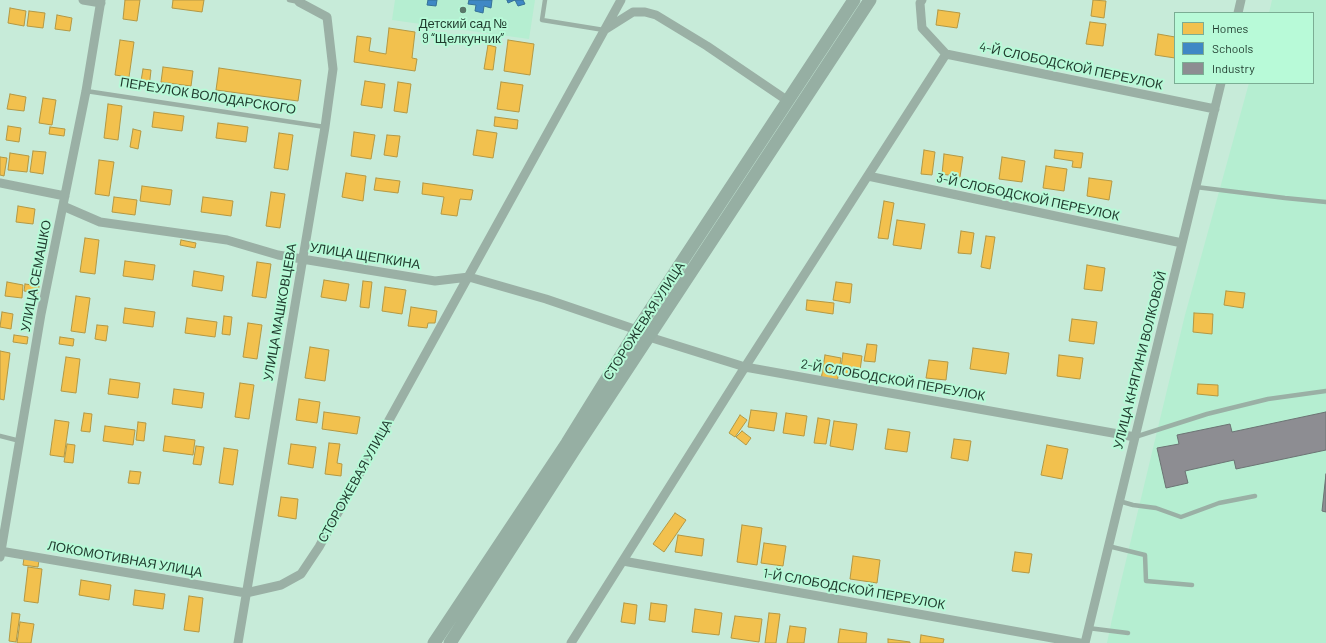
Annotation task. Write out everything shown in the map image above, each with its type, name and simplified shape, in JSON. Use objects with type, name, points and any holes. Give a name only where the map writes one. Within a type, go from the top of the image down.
[{"type":"main road","name":"СТОРОЖЕВАЯ УЛИЦА","points":[[434,643],[567,443],[637,330],[854,0]]},
{"type":"main road","name":"СТОРОЖЕВАЯ УЛИЦА","points":[[450,643],[576,447],[870,0]]},
{"type":"street","points":[[83,0],[101,2]]},
{"type":"street","name":"СТОРОЖЕВАЯ УЛИЦА","points":[[246,593],[281,585],[301,574],[319,547],[604,30],[622,0]]},
{"type":"street","points":[[571,643],[745,367],[946,54],[922,28],[920,3],[922,0]]},
{"type":"street","points":[[1238,12],[1241,0]]},
{"type":"street","name":"УЛИЦА СЕМАШКО","points":[[0,553],[41,314],[66,196],[101,2]]},
{"type":"street","name":"УЛИЦА МАШКОВЦЕВА","points":[[238,643],[325,127],[333,69],[327,17],[299,2]]},
{"type":"street","points":[[604,30],[633,12],[645,12],[656,15],[708,46],[788,101]]},
{"type":"street","name":"4-Й СЛОБОДСКОЙ ПЕРЕУЛОК","points":[[946,54],[1215,109]]},
{"type":"street","name":"УЛИЦА КНЯГИНИ ВОЛКОВОЙ","points":[[1085,643],[1221,84]]},
{"type":"street","name":"3-Й СЛОБОДСКОЙ ПЕРЕУЛОК","points":[[868,176],[1182,243]]},
{"type":"street","points":[[0,183],[66,196]]},
{"type":"street","name":"УЛИЦА ЩЕПКИНА","points":[[63,206],[100,222],[227,240],[278,255],[435,281],[469,277],[546,299],[637,330]]},
{"type":"street","name":"2-Й СЛОБОДСКОЙ ПЕРЕУЛОК","points":[[649,337],[745,367],[1135,437]]},
{"type":"street","name":"ЛОКОМОТИВНАЯ УЛИЦА","points":[[0,553],[246,593]]},
{"type":"street","name":"1-Й СЛОБОДСКОЙ ПЕРЕУЛОК","points":[[623,561],[1080,643]]},
{"type":"lane","points":[[289,0],[299,2]]},
{"type":"lane","points":[[545,0],[542,20],[604,30]]},
{"type":"lane","name":"ПЕРЕУЛОК ВОЛОДАРСКОГО","points":[[86,91],[325,127]]},
{"type":"lane","points":[[1196,187],[1326,202]]},
{"type":"lane","points":[[1135,437],[1207,414],[1268,399],[1326,391]]},
{"type":"lane","points":[[0,436],[20,441]]},
{"type":"lane","points":[[1119,501],[1133,505],[1156,508],[1181,517],[1218,503],[1256,496]]},
{"type":"lane","points":[[1108,546],[1145,555],[1146,581],[1192,585]]},
{"type":"lane","points":[[1088,628],[1128,633]]},
{"type":"shaded area","name":"Детский сад № 9 “Щелкунчик”","points":[[395,0],[535,0],[529,39],[392,20]]},
{"type":"shaded area","points":[[1272,0],[1326,0],[1326,643],[1107,643],[1185,315],[1249,84],[1314,84],[1314,12],[1269,12]]},
{"type":"building: Homes","points":[[125,0],[140,0],[137,21],[123,19]]},
{"type":"building: Homes","points":[[173,0],[204,0],[202,12],[172,8]]},
{"type":"building: Homes","points":[[1093,0],[1106,1],[1104,18],[1091,16]]},
{"type":"building: Homes","points":[[10,8],[26,11],[24,26],[8,23]]},
{"type":"building: Homes","points":[[938,10],[960,13],[957,28],[936,25]]},
{"type":"building: Homes","points":[[29,11],[45,13],[43,28],[27,26]]},
{"type":"building: Homes","points":[[57,15],[72,18],[70,31],[55,29]]},
{"type":"building: Homes","points":[[1090,22],[1106,24],[1103,46],[1086,44]]},
{"type":"building: Homes","points":[[389,28],[415,32],[412,58],[417,59],[415,71],[354,62],[357,36],[371,38],[369,51],[386,54]]},
{"type":"building: Homes","points":[[1158,34],[1174,37],[1174,58],[1155,55]]},
{"type":"building: Homes","points":[[120,40],[134,42],[129,77],[115,75]]},
{"type":"building: Homes","points":[[508,40],[534,44],[530,75],[504,71]]},
{"type":"building: Homes","points":[[488,45],[496,47],[493,70],[484,69]]},
{"type":"building: Homes","points":[[163,67],[193,71],[191,86],[161,82]]},
{"type":"building: Homes","points":[[219,68],[301,80],[298,101],[216,90]]},
{"type":"building: Homes","points":[[143,69],[151,70],[149,88],[140,87]]},
{"type":"building: Homes","points":[[365,81],[385,84],[382,108],[361,105]]},
{"type":"building: Homes","points":[[398,82],[411,84],[407,113],[394,111]]},
{"type":"building: Homes","points":[[501,82],[523,85],[519,112],[497,109]]},
{"type":"building: Homes","points":[[10,94],[26,97],[24,111],[7,109]]},
{"type":"building: Homes","points":[[43,98],[56,100],[52,125],[39,123]]},
{"type":"building: Homes","points":[[108,104],[122,106],[118,140],[104,138]]},
{"type":"building: Homes","points":[[154,112],[184,116],[182,131],[152,127]]},
{"type":"building: Homes","points":[[495,117],[518,120],[517,129],[494,126]]},
{"type":"building: Homes","points":[[218,123],[248,127],[246,142],[216,138]]},
{"type":"building: Homes","points":[[8,126],[21,128],[19,142],[6,140]]},
{"type":"building: Homes","points":[[50,127],[65,129],[64,136],[49,134]]},
{"type":"building: Homes","points":[[133,129],[141,131],[138,149],[130,147]]},
{"type":"building: Homes","points":[[477,130],[497,133],[493,158],[473,155]]},
{"type":"building: Homes","points":[[354,132],[375,135],[371,159],[351,156]]},
{"type":"building: Homes","points":[[279,133],[293,135],[288,170],[274,168]]},
{"type":"building: Homes","points":[[387,135],[400,136],[397,157],[384,155]]},
{"type":"building: Homes","points":[[924,150],[935,152],[932,175],[921,174]]},
{"type":"building: Homes","points":[[1055,150],[1083,153],[1081,168],[1072,167],[1073,161],[1054,158]]},
{"type":"building: Homes","points":[[33,151],[46,152],[43,174],[30,172]]},
{"type":"building: Homes","points":[[10,153],[29,156],[27,172],[8,170]]},
{"type":"building: Homes","points":[[944,154],[963,157],[960,177],[942,174]]},
{"type":"building: Homes","points":[[0,157],[7,158],[4,176],[0,175]]},
{"type":"building: Homes","points":[[1002,157],[1025,161],[1022,182],[999,179]]},
{"type":"building: Homes","points":[[99,160],[114,162],[109,196],[95,194]]},
{"type":"building: Homes","points":[[1046,166],[1067,169],[1064,191],[1043,188]]},
{"type":"building: Homes","points":[[346,173],[366,176],[363,201],[342,197]]},
{"type":"building: Homes","points":[[376,178],[400,181],[398,193],[374,190]]},
{"type":"building: Homes","points":[[1089,178],[1112,181],[1109,200],[1087,196]]},
{"type":"building: Homes","points":[[423,183],[473,190],[471,200],[460,199],[457,216],[441,214],[444,197],[422,194]]},
{"type":"building: Homes","points":[[142,186],[172,190],[170,205],[140,201]]},
{"type":"building: Homes","points":[[271,192],[285,194],[280,228],[266,226]]},
{"type":"building: Homes","points":[[114,197],[137,200],[135,215],[112,212]]},
{"type":"building: Homes","points":[[203,197],[233,201],[231,216],[201,212]]},
{"type":"building: Homes","points":[[884,201],[894,203],[888,239],[878,238]]},
{"type":"building: Homes","points":[[18,206],[35,209],[33,224],[16,222]]},
{"type":"building: Homes","points":[[897,220],[925,224],[921,249],[893,245]]},
{"type":"building: Homes","points":[[961,231],[974,233],[971,254],[958,253]]},
{"type":"building: Homes","points":[[986,236],[995,237],[990,269],[981,267]]},
{"type":"building: Homes","points":[[85,238],[99,240],[95,274],[80,272]]},
{"type":"building: Homes","points":[[181,240],[196,243],[195,248],[180,245]]},
{"type":"building: Homes","points":[[125,261],[155,265],[153,280],[123,276]]},
{"type":"building: Homes","points":[[257,262],[271,264],[266,298],[252,296]]},
{"type":"building: Homes","points":[[1087,265],[1105,268],[1102,291],[1084,289]]},
{"type":"building: Homes","points":[[194,271],[224,276],[222,291],[192,286]]},
{"type":"building: Homes","points":[[324,280],[349,284],[346,301],[321,297]]},
{"type":"building: Homes","points":[[363,281],[372,282],[369,308],[360,307]]},
{"type":"building: Homes","points":[[7,282],[23,285],[22,298],[5,296]]},
{"type":"building: Homes","points":[[836,282],[852,284],[850,303],[833,300]]},
{"type":"building: Homes","points":[[25,284],[39,286],[38,293],[24,291]]},
{"type":"building: Homes","points":[[385,287],[406,290],[402,314],[382,311]]},
{"type":"building: Homes","points":[[1226,291],[1245,293],[1243,308],[1224,305]]},
{"type":"building: Homes","points":[[76,296],[90,298],[85,333],[71,331]]},
{"type":"building: Homes","points":[[807,300],[834,303],[833,314],[806,310]]},
{"type":"building: Homes","points":[[411,307],[437,311],[435,323],[428,323],[427,328],[408,326]]},
{"type":"building: Homes","points":[[125,308],[155,312],[153,327],[123,323]]},
{"type":"building: Homes","points":[[2,312],[13,314],[11,329],[0,327]]},
{"type":"building: Homes","points":[[1194,313],[1213,314],[1212,334],[1193,332]]},
{"type":"building: Homes","points":[[224,316],[232,317],[230,335],[222,334]]},
{"type":"building: Homes","points":[[187,318],[217,322],[215,337],[185,333]]},
{"type":"building: Homes","points":[[1072,319],[1097,322],[1094,344],[1069,341]]},
{"type":"building: Homes","points":[[248,323],[262,325],[257,359],[243,357]]},
{"type":"building: Homes","points":[[97,325],[108,326],[106,341],[95,339]]},
{"type":"building: Homes","points":[[14,335],[28,337],[27,344],[13,342]]},
{"type":"building: Homes","points":[[60,337],[74,339],[73,346],[59,344]]},
{"type":"building: Homes","points":[[867,344],[877,345],[875,362],[864,361]]},
{"type":"building: Homes","points":[[310,347],[329,350],[325,381],[305,378]]},
{"type":"building: Homes","points":[[973,348],[1009,353],[1006,374],[970,369]]},
{"type":"building: Homes","points":[[0,351],[10,353],[4,400],[0,399]]},
{"type":"building: Homes","points":[[843,353],[862,356],[859,378],[840,375]]},
{"type":"building: Homes","points":[[825,355],[841,358],[837,383],[821,380]]},
{"type":"building: Homes","points":[[1059,355],[1083,358],[1080,379],[1057,376]]},
{"type":"building: Homes","points":[[66,357],[80,359],[76,393],[61,391]]},
{"type":"building: Homes","points":[[929,360],[948,362],[946,380],[926,378]]},
{"type":"building: Homes","points":[[110,379],[140,383],[138,398],[108,394]]},
{"type":"building: Homes","points":[[240,383],[254,385],[249,419],[235,417]]},
{"type":"building: Homes","points":[[1198,384],[1218,385],[1218,396],[1197,394]]},
{"type":"building: Homes","points":[[174,389],[204,393],[202,408],[172,404]]},
{"type":"building: Homes","points":[[299,399],[320,402],[317,423],[296,420]]},
{"type":"building: Homes","points":[[751,410],[777,413],[774,431],[748,427]]},
{"type":"building: Homes","points":[[324,412],[360,417],[357,434],[322,429]]},
{"type":"building: Homes","points":[[84,413],[92,414],[90,432],[81,431]]},
{"type":"building: Homes","points":[[786,413],[807,416],[804,436],[783,433]]},
{"type":"building: Homes","points":[[740,415],[747,420],[735,437],[729,433]]},
{"type":"building: Homes","points":[[818,418],[830,420],[826,444],[814,443]]},
{"type":"building: Homes","points":[[55,420],[69,422],[64,457],[50,455]]},
{"type":"building: Homes","points":[[834,421],[857,424],[853,450],[830,446]]},
{"type":"building: Homes","points":[[138,422],[146,423],[144,441],[136,440]]},
{"type":"building: Homes","points":[[105,426],[135,430],[133,445],[103,441]]},
{"type":"building: Homes","points":[[888,429],[910,432],[907,452],[885,449]]},
{"type":"building: Homes","points":[[742,431],[751,438],[746,445],[736,437]]},
{"type":"building: Homes","points":[[165,436],[195,440],[193,455],[163,451]]},
{"type":"building: Homes","points":[[954,439],[971,441],[968,461],[951,458]]},
{"type":"building: Homes","points":[[329,443],[340,444],[337,463],[342,464],[341,476],[325,474]]},
{"type":"building: Homes","points":[[67,444],[75,445],[73,463],[64,462]]},
{"type":"building: Homes","points":[[291,444],[316,447],[313,468],[288,464]]},
{"type":"building: Homes","points":[[1047,445],[1068,449],[1062,479],[1041,475]]},
{"type":"building: Homes","points":[[196,446],[204,447],[201,465],[193,464]]},
{"type":"building: Homes","points":[[224,448],[238,450],[233,485],[219,483]]},
{"type":"building: Homes","points":[[130,471],[141,472],[139,484],[128,483]]},
{"type":"building: Homes","points":[[281,497],[298,499],[296,519],[278,516]]},
{"type":"building: Homes","points":[[675,513],[686,520],[664,552],[653,544]]},
{"type":"building: Homes","points":[[742,525],[762,528],[757,565],[737,562]]},
{"type":"building: Homes","points":[[678,535],[704,539],[702,556],[675,552]]},
{"type":"building: Homes","points":[[764,543],[786,546],[783,566],[761,563]]},
{"type":"building: Homes","points":[[1015,552],[1032,554],[1029,573],[1012,571]]},
{"type":"building: Homes","points":[[853,556],[880,560],[877,583],[850,579]]},
{"type":"building: Homes","points":[[24,558],[39,560],[38,567],[23,565]]},
{"type":"building: Homes","points":[[28,567],[42,569],[38,603],[24,601]]},
{"type":"building: Homes","points":[[81,580],[111,585],[109,600],[79,595]]},
{"type":"building: Homes","points":[[135,590],[165,594],[163,609],[133,605]]},
{"type":"building: Homes","points":[[189,596],[203,598],[199,632],[184,630]]},
{"type":"building: Homes","points":[[624,603],[637,605],[635,624],[621,622]]},
{"type":"building: Homes","points":[[651,603],[667,605],[665,622],[649,620]]},
{"type":"building: Homes","points":[[695,609],[722,613],[719,635],[692,632]]},
{"type":"building: Homes","points":[[12,613],[20,614],[16,642],[9,641]]},
{"type":"building: Homes","points":[[769,613],[780,614],[776,643],[765,643]]},
{"type":"building: Homes","points":[[735,616],[762,619],[759,642],[731,638]]},
{"type":"building: Homes","points":[[20,622],[34,624],[31,643],[17,643]]},
{"type":"building: Homes","points":[[790,626],[806,628],[804,643],[787,643]]},
{"type":"building: Homes","points":[[840,629],[867,633],[866,643],[838,643]]},
{"type":"building: Homes","points":[[921,635],[944,639],[943,643],[920,643]]},
{"type":"building: Homes","points":[[888,639],[910,642],[910,643],[888,643]]},
{"type":"building: Schools","points":[[428,0],[437,0],[436,6],[427,5]]},
{"type":"building: Schools","points":[[469,0],[492,0],[491,8],[484,6],[483,13],[475,11],[476,5],[468,4]]},
{"type":"building: Schools","points":[[507,0],[515,0],[508,3]]},
{"type":"building: Schools","points":[[515,0],[523,0],[525,4],[518,6]]},
{"type":"building: Industry","points":[[1326,412],[1326,450],[1236,469],[1234,460],[1185,471],[1188,483],[1166,488],[1157,448],[1179,444],[1177,435],[1230,424],[1232,432]]},
{"type":"building: Industry","points":[[1326,474],[1326,512],[1322,511]]},
{"type":"place","name":"Детский сад № 9 “Щелкунчик”","points":[[463,10]]}]
